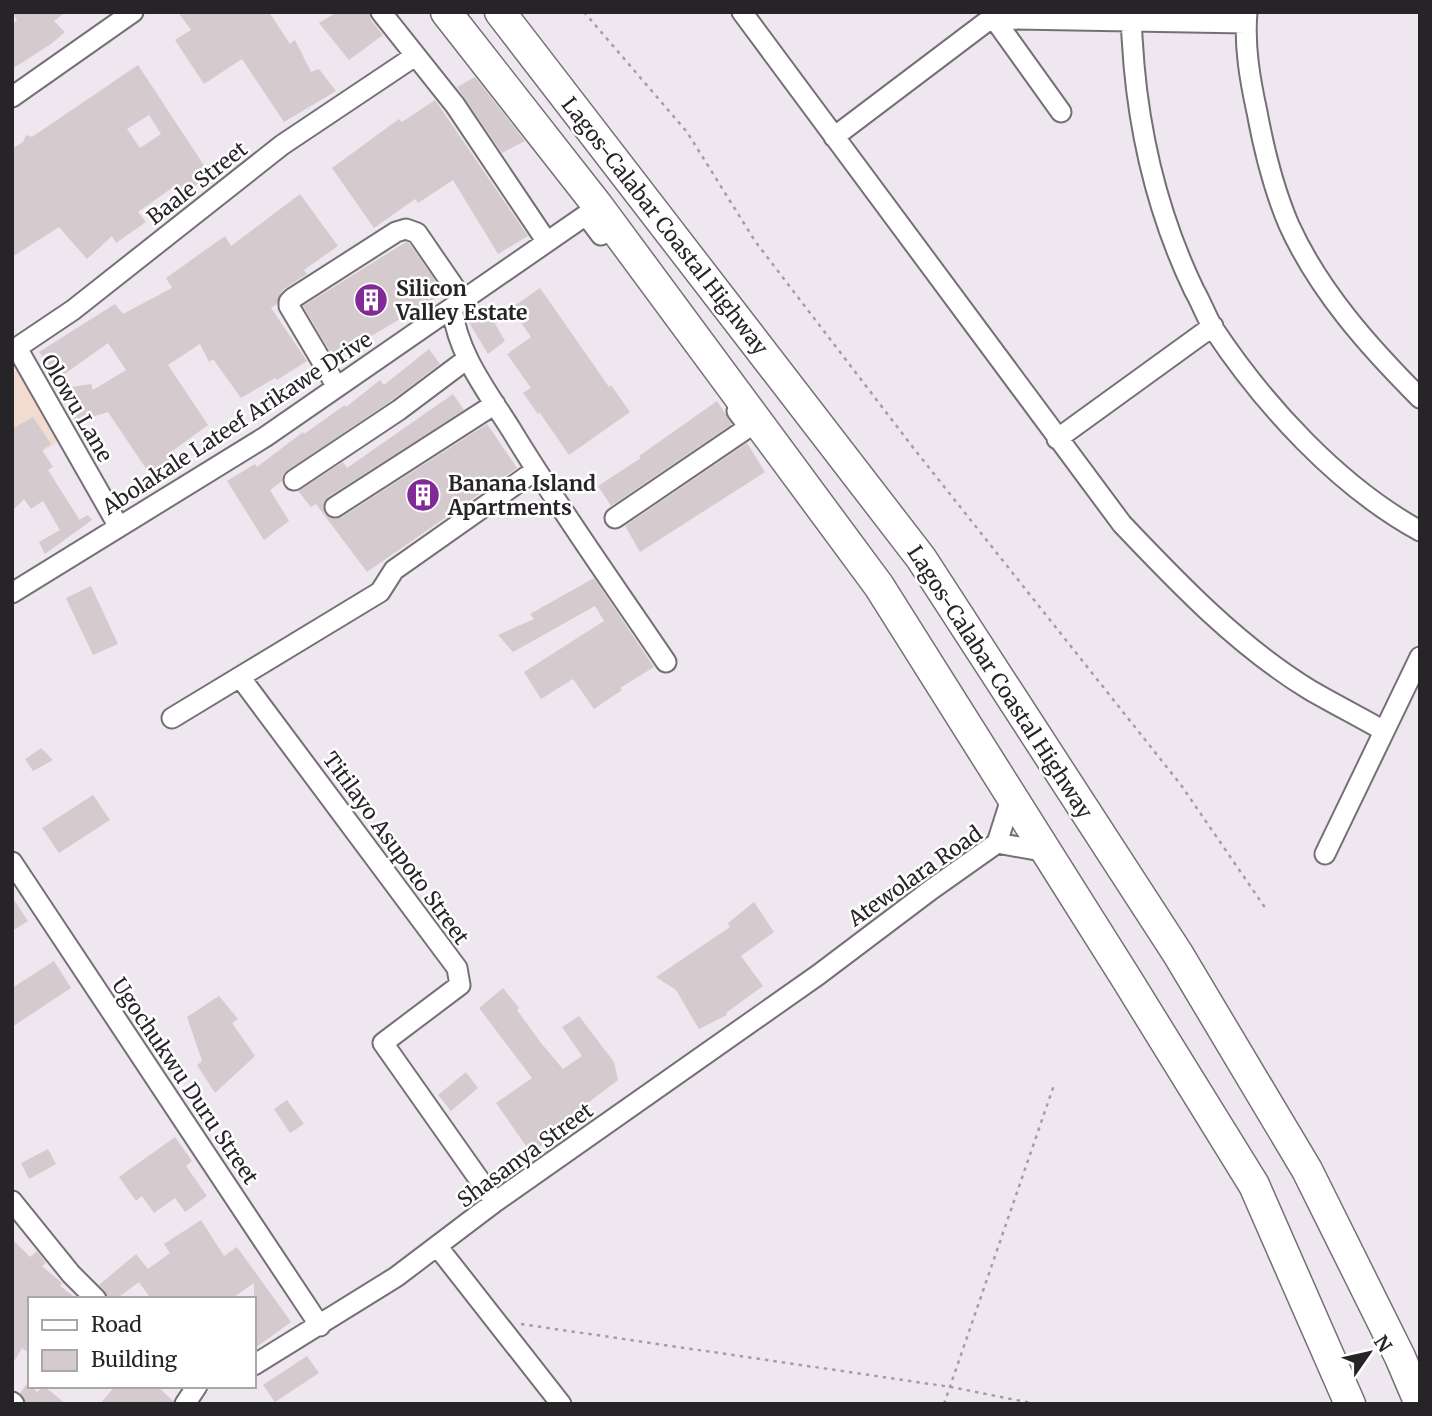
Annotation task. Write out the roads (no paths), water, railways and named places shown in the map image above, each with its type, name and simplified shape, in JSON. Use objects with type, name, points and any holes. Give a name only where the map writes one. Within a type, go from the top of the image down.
[{"type":"highway","name":"Lagos-Calabar Coastal Highway","points":[[446,12],[598,206],[879,586],[1254,1185],[1350,1404]]},
{"type":"highway","name":"Lagos-Calabar Coastal Highway","points":[[500,12],[921,558],[1178,954],[1307,1170],[1401,1357],[1420,1404]]},
{"type":"street","points":[[12,97],[133,12]]},
{"type":"street","points":[[381,12],[455,105],[547,242]]},
{"type":"street","points":[[742,12],[1122,524],[1193,596],[1245,643],[1308,689],[1384,731]]},
{"type":"street","points":[[834,137],[992,14]]},
{"type":"street","points":[[992,14],[1010,19],[1247,18],[1249,75],[1260,128],[1289,225],[1347,320],[1420,398]]},
{"type":"street","points":[[992,14],[1061,112]]},
{"type":"street","points":[[1131,17],[1138,114],[1158,198],[1183,266],[1213,326],[1265,397],[1327,463],[1390,514],[1420,531]]},
{"type":"street","name":"Baale Street","points":[[15,350],[73,310],[282,145],[415,57]]},
{"type":"street","name":"Abolakale Lateef Arikawe Drive","points":[[12,593],[265,437],[586,215],[749,427],[615,518]]},
{"type":"street","points":[[337,387],[289,302],[396,232],[406,229],[416,233],[458,304],[455,332],[467,359],[536,470],[666,662]]},
{"type":"street","points":[[1057,439],[1213,326]]},
{"type":"street","name":"Olowu Lane","points":[[15,350],[119,527]]},
{"type":"street","points":[[294,480],[400,410],[467,359]]},
{"type":"street","points":[[334,507],[495,404]]},
{"type":"street","points":[[173,718],[380,592],[394,570],[536,470]]},
{"type":"street","points":[[1325,854],[1420,657]]},
{"type":"street","name":"Titilayo Asupoto Street","points":[[240,677],[457,968],[460,985],[383,1043],[495,1202]]},
{"type":"street","points":[[997,843],[1012,796]]},
{"type":"street","name":"Atewolara Road","points":[[818,975],[997,843],[1047,852]]},
{"type":"street","name":"Ugochukwu Duru Street","points":[[12,862],[320,1326]]},
{"type":"street","name":"Shasanya Street","points":[[256,1364],[396,1277],[495,1202],[818,975]]},
{"type":"street","points":[[12,1201],[71,1274],[94,1297]]},
{"type":"street","points":[[437,1246],[561,1404]]},
{"type":"street","points":[[185,1404],[196,1388]]},
{"type":"place","name":"Silicon Valley Estate","points":[[371,300]]},
{"type":"place","name":"Banana Island Apartments","points":[[423,495]]}]
